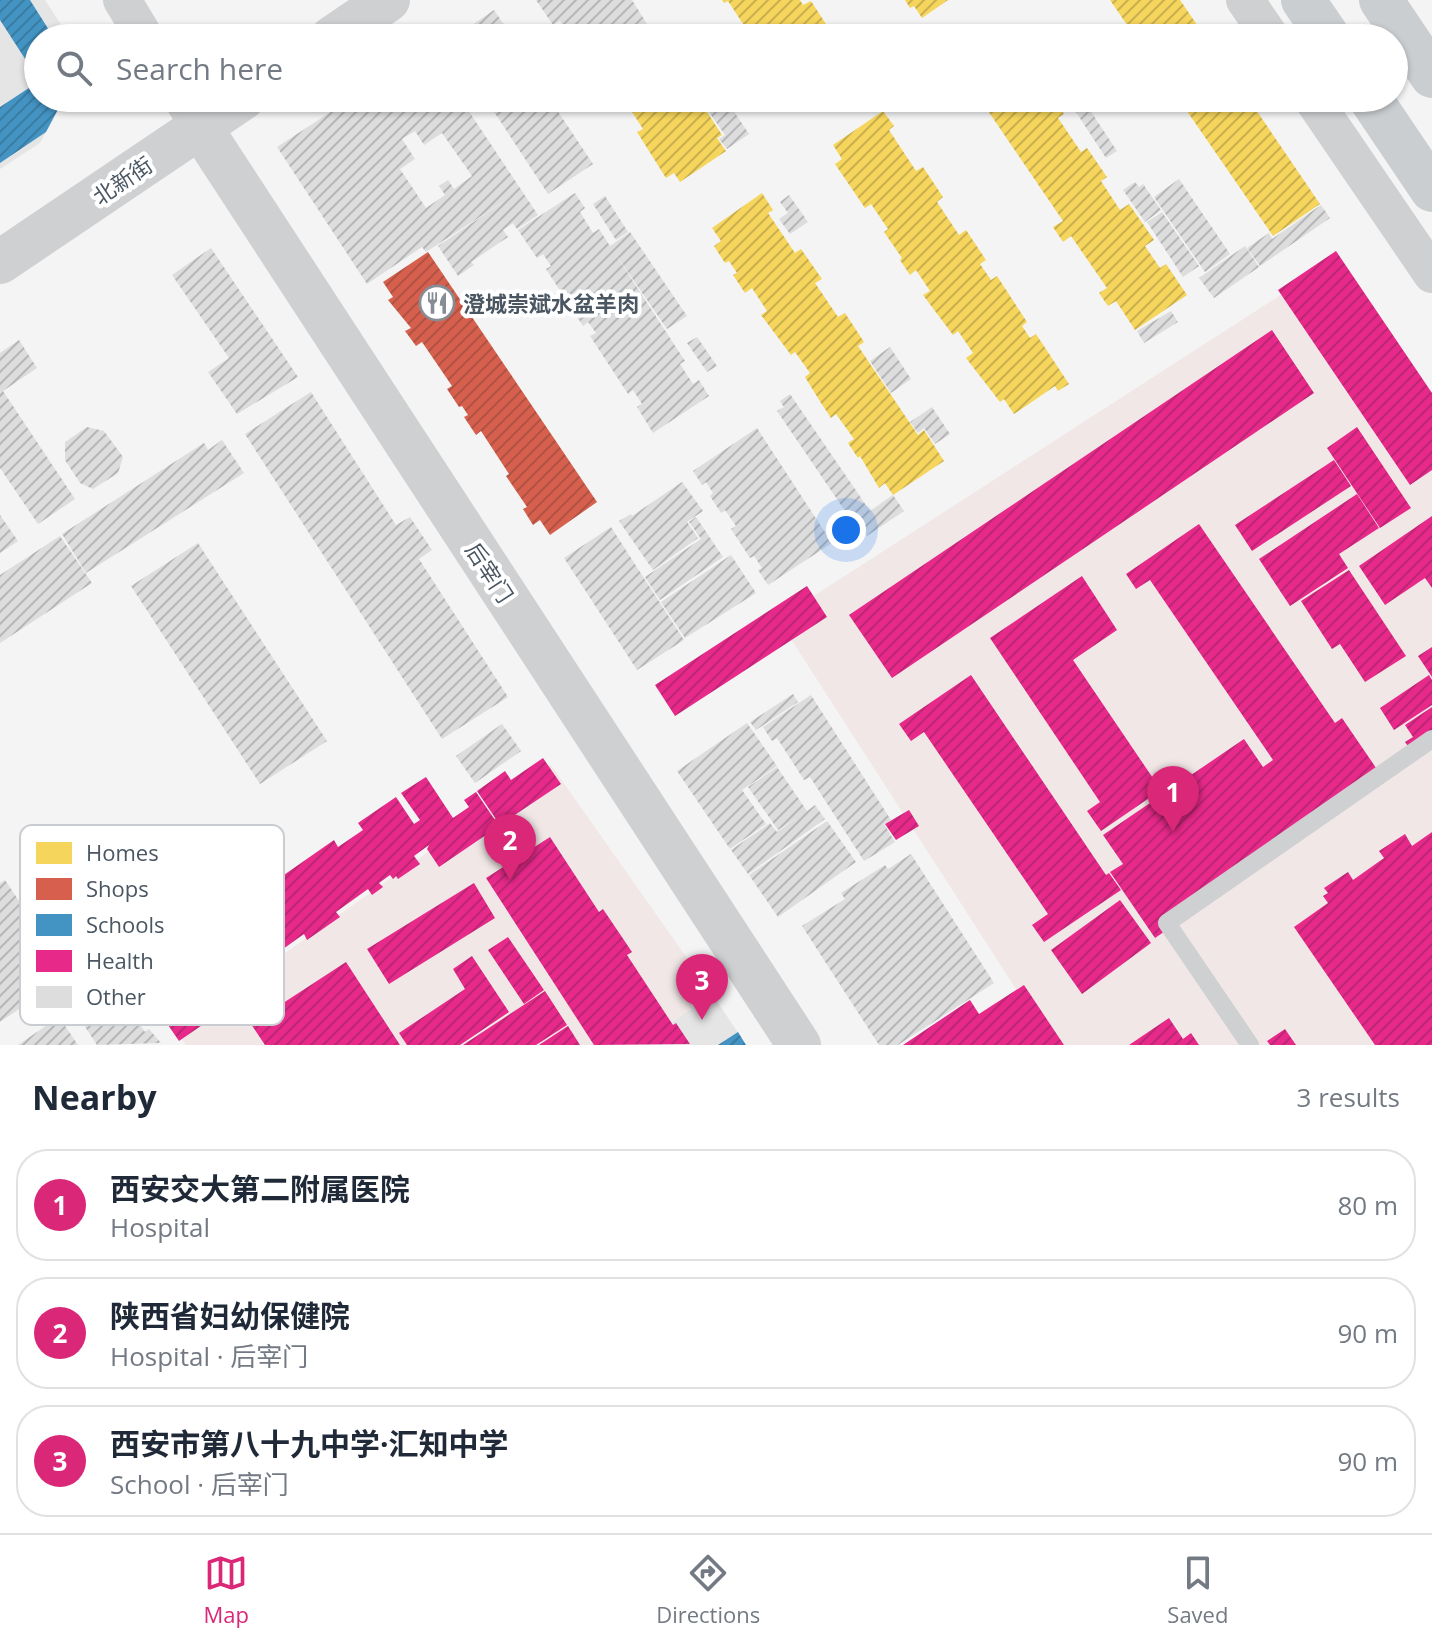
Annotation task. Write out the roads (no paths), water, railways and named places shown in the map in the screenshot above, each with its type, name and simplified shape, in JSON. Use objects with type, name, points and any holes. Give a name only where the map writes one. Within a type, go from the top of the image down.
[{"type":"main road","points":[[1303,0],[1319,24]]},
{"type":"main road","points":[[1381,0],[1397,24]]},
{"type":"main road","points":[[1408,40],[1432,76]]},
{"type":"main road","points":[[1379,112],[1432,190]]},
{"type":"street","points":[[122,0],[137,24]]},
{"type":"street","points":[[353,24],[388,0]]},
{"type":"street","points":[[1245,0],[1261,24]]},
{"type":"street","points":[[1322,112],[1432,274]]},
{"type":"street","name":"北新街","points":[[0,262],[191,113]]},
{"type":"street","name":"后宰门","points":[[191,113],[799,1045]]},
{"type":"lane","points":[[1250,1045],[1167,923],[1432,739]]},
{"type":"place","name":"澄城崇斌水盆羊肉","points":[[437,303]]},
{"type":"place","name":"西安交大第二附属医院","points":[[1173,832]]},
{"type":"place","name":"陕西省妇幼保健院","points":[[510,880]]},
{"type":"place","name":"西安市第八十九中学·汇知中学","points":[[702,1020]]}]
